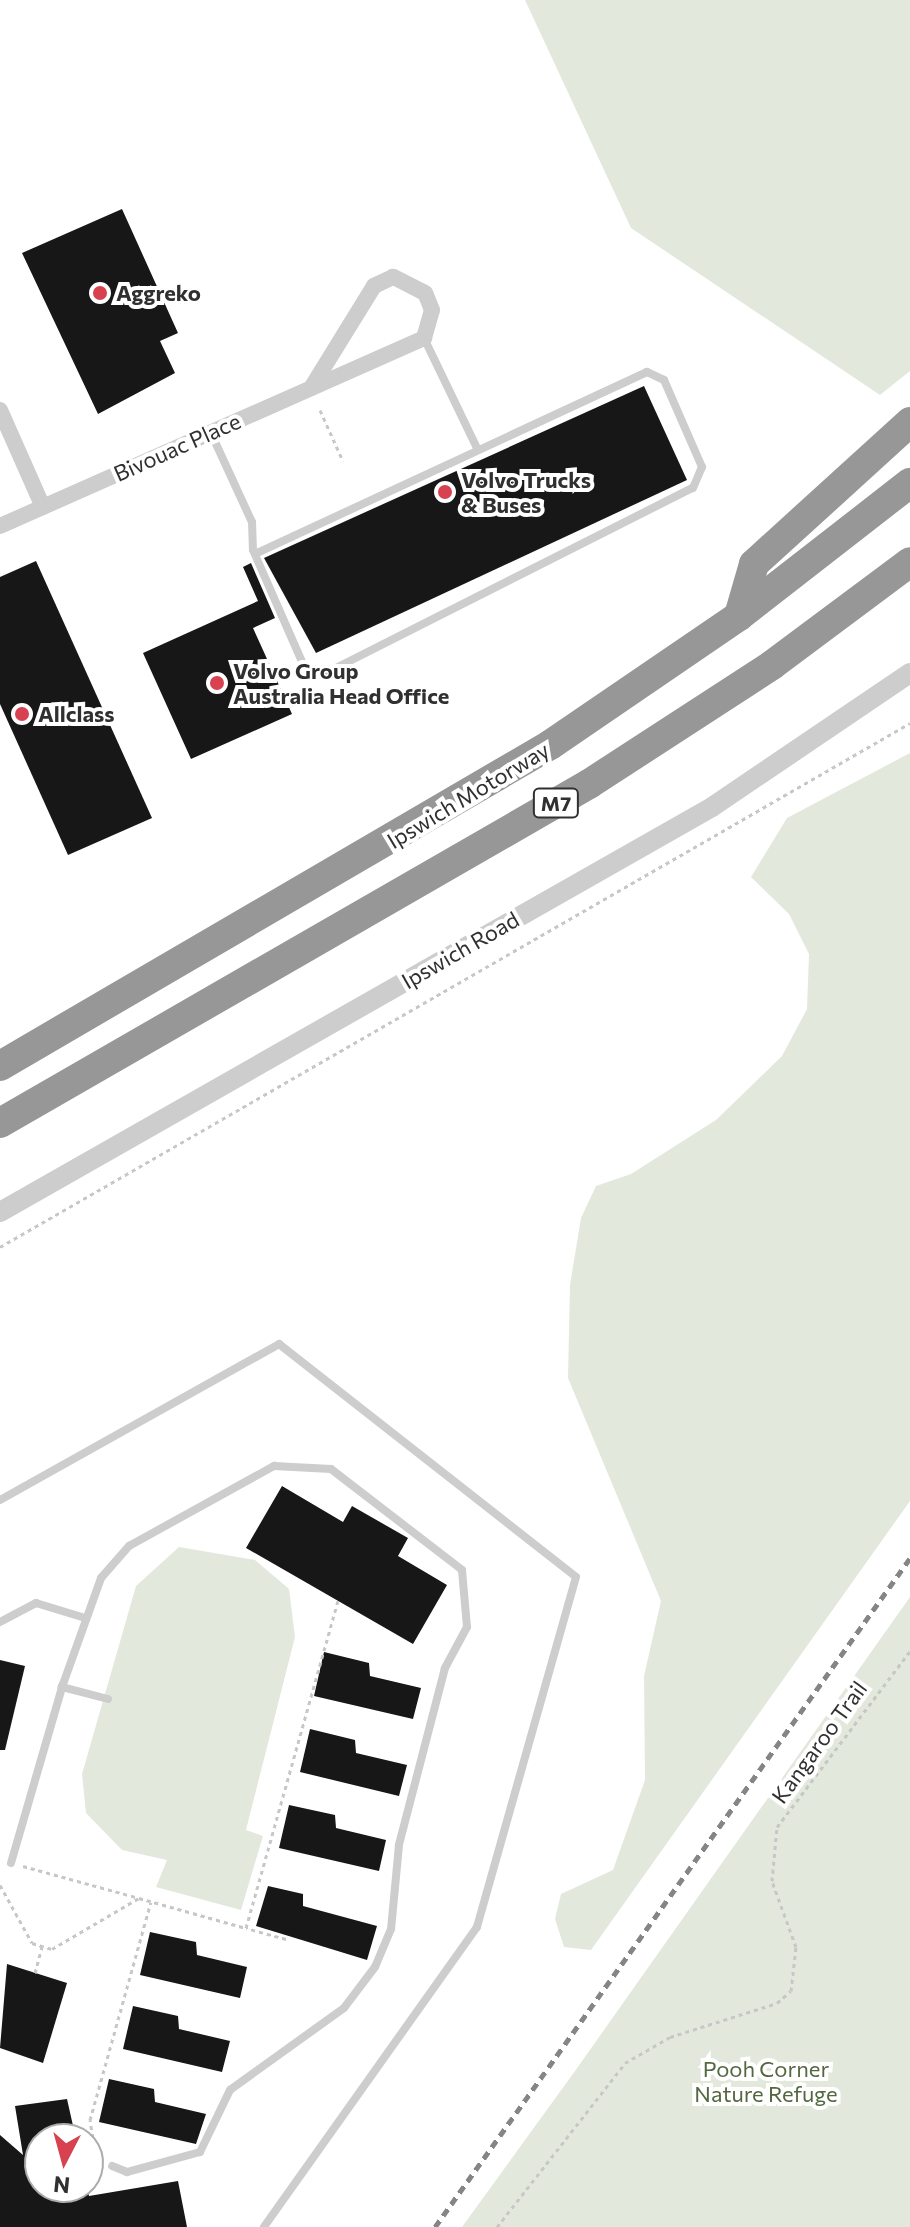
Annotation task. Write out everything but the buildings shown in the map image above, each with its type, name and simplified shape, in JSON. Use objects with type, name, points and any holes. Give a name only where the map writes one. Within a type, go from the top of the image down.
[{"type":"highway","points":[[739,616],[754,564],[910,422]]},
{"type":"highway","name":"Ipswich Motorway","points":[[0,1066],[467,797],[739,616],[910,483]]},
{"type":"highway","name":"M7","points":[[0,1123],[626,761],[910,562]]},
{"type":"street","points":[[311,388],[361,303],[393,277],[425,293],[432,310],[424,338]]},
{"type":"street","name":"Bivouac Place","points":[[0,526],[424,338]]},
{"type":"street","points":[[0,410],[43,507]]},
{"type":"street","name":"Ipswich Road","points":[[0,1212],[712,807],[910,673]]},
{"type":"lane","points":[[424,338],[478,450]]},
{"type":"lane","points":[[211,432],[252,522],[255,554],[306,669],[331,675],[693,488],[702,474],[664,380],[653,372],[255,554]]},
{"type":"lane","points":[[0,1500],[279,1344],[576,1577],[477,1927],[264,2227]]},
{"type":"lane","points":[[11,1863],[82,1617],[101,1578],[129,1546],[274,1466],[301,1464],[331,1469],[369,1494],[462,1570],[469,1600],[399,1845],[391,1929],[375,1967],[344,2008],[230,2090],[200,2152],[127,2172],[112,2166]]},
{"type":"lane","points":[[0,1622],[36,1603],[82,1617]]},
{"type":"lane","points":[[63,1684],[108,1699]]},
{"type":"path","points":[[320,410],[343,461]]},
{"type":"path","points":[[0,1247],[910,723]]},
{"type":"path","points":[[246,1928],[338,1601]]},
{"type":"path","name":"Kangaroo Trail","points":[[497,2227],[625,2063],[670,2037],[777,2003],[791,1991],[796,1947],[772,1881],[777,1827],[910,1651]]},
{"type":"path","points":[[11,1863],[286,1939]]},
{"type":"path","points":[[0,1885],[32,1943],[52,1949],[139,1898]]},
{"type":"path","points":[[90,2123],[151,1902]]},
{"type":"path","points":[[35,1973],[42,1946]]},
{"type":"green space","points":[[525,0],[910,0],[910,371],[880,395],[631,228]]},
{"type":"green space","points":[[910,753],[910,1501],[591,1950],[564,1947],[555,1919],[561,1894],[613,1870],[645,1780],[644,1676],[661,1601],[568,1378],[570,1285],[581,1218],[596,1186],[631,1174],[716,1120],[782,1056],[807,1009],[809,954],[789,914],[751,877],[787,818]]},
{"type":"green space","points":[[179,1547],[255,1560],[289,1589],[295,1637],[246,1830],[263,1836],[241,1910],[156,1887],[167,1860],[122,1850],[86,1813],[82,1774],[136,1586]]},
{"type":"green space","name":"Pooh Corner Nature Refuge","points":[[910,1597],[910,2227],[462,2227],[575,2071]]},
{"type":"railway","points":[[435,2227],[910,1558]]},
{"type":"place","name":"Aggreko","points":[[100,293]]},
{"type":"place","name":"Volvo Trucks & Buses","points":[[445,492]]},
{"type":"place","name":"Volvo Group Australia Head Office","points":[[217,683]]},
{"type":"place","name":"Allclass","points":[[22,714]]}]
